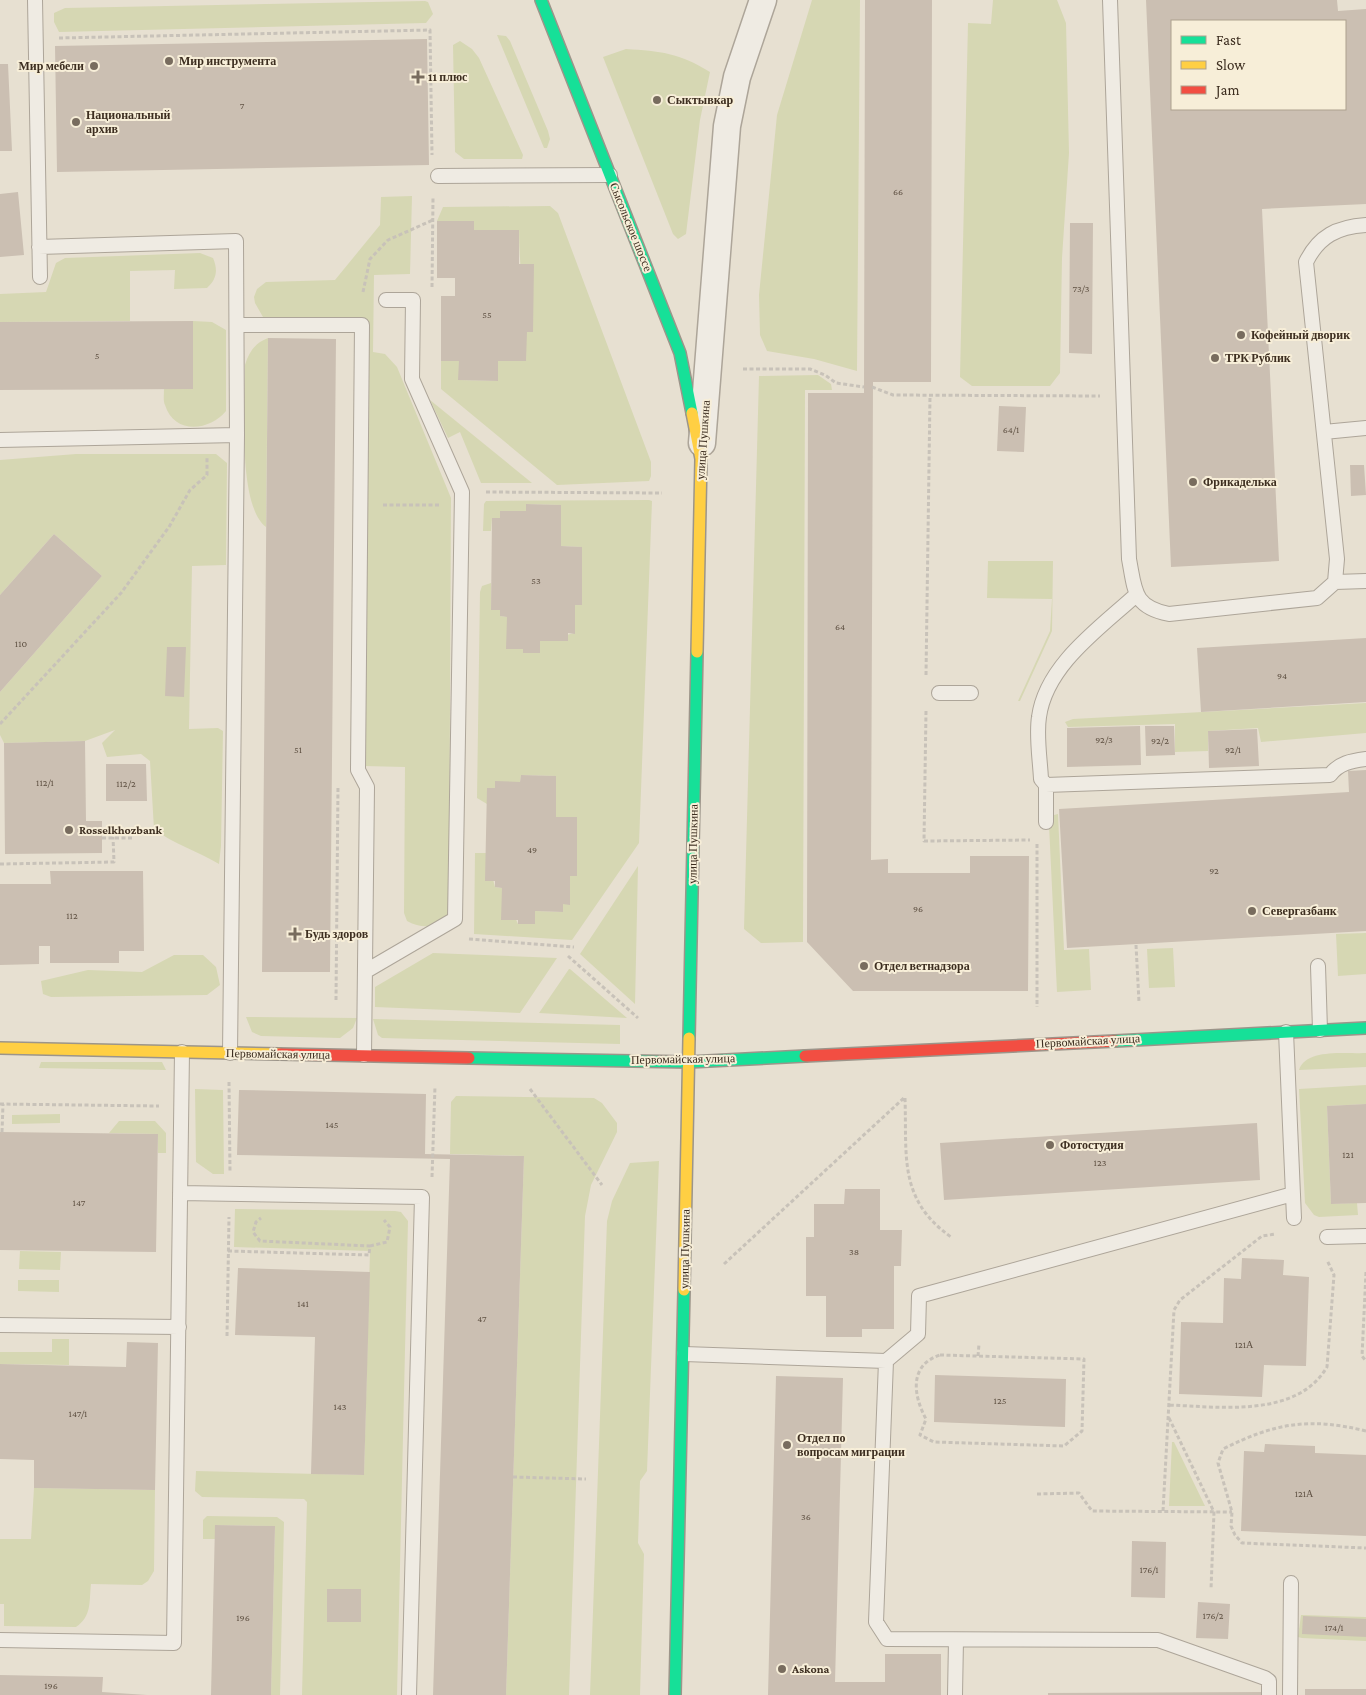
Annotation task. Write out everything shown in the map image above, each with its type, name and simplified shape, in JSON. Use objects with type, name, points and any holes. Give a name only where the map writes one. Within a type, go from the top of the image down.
[{"type":"main road","name":"Сысольское шоссе","points":[[541,0],[680,352],[701,459]]},
{"type":"main road","name":"улица Пушкина","points":[[675,1695],[684,1354],[701,459]]},
{"type":"main road","name":"Первомайская улица","points":[[0,1048],[689,1062],[1366,1028]]},
{"type":"street","name":"улица Пушкина","points":[[701,459],[727,126],[737,77],[763,0]]},
{"type":"lane","points":[[35,0],[40,277]]},
{"type":"lane","points":[[1110,0],[1128,559],[1136,596],[1152,611],[1169,614],[1317,598],[1335,582],[1366,581]]},
{"type":"lane","points":[[438,176],[610,175]]},
{"type":"lane","points":[[1335,582],[1337,559],[1306,262],[1313,248],[1333,232],[1351,226],[1366,225]]},
{"type":"lane","points":[[39,246],[236,242],[238,325],[230,1053]]},
{"type":"lane","points":[[366,971],[455,919],[463,499],[412,379],[413,300],[386,300]]},
{"type":"lane","points":[[238,325],[362,325],[358,770],[367,787],[364,1055]]},
{"type":"lane","points":[[1324,432],[1366,428]]},
{"type":"lane","points":[[0,440],[237,435]]},
{"type":"lane","points":[[1046,822],[1046,785],[1041,779],[1039,717],[1047,691],[1059,669],[1136,596]]},
{"type":"lane","points":[[940,693],[971,693]]},
{"type":"lane","points":[[1046,785],[1330,775],[1334,769],[1348,761],[1366,759]]},
{"type":"lane","points":[[1318,966],[1320,1030]]},
{"type":"lane","points":[[1286,1032],[1294,1218]]},
{"type":"lane","points":[[0,1640],[174,1643],[182,1052]]},
{"type":"lane","points":[[180,1193],[422,1197],[409,1695]]},
{"type":"lane","points":[[684,1354],[886,1361],[918,1334],[919,1296],[1293,1194]]},
{"type":"lane","points":[[1327,1237],[1366,1236]]},
{"type":"lane","points":[[0,1325],[179,1327]]},
{"type":"lane","points":[[886,1361],[876,1622],[887,1639],[1158,1640],[1265,1678],[1269,1681],[1269,1695]]},
{"type":"lane","points":[[1290,1695],[1291,1583]]},
{"type":"lane","points":[[955,1695],[956,1640]]},
{"type":"path","points":[[36,39],[430,30],[432,158]]},
{"type":"path","points":[[432,297],[433,196]]},
{"type":"path","points":[[361,301],[370,259],[388,240],[433,220]]},
{"type":"path","points":[[743,369],[810,369],[825,375],[836,383],[864,387]]},
{"type":"path","points":[[872,387],[893,395],[1123,396]]},
{"type":"path","points":[[926,683],[930,396]]},
{"type":"path","points":[[0,724],[121,593],[169,527],[190,490],[207,475],[207,436]]},
{"type":"path","points":[[360,505],[463,499],[662,493]]},
{"type":"path","points":[[926,703],[924,841],[1037,839],[1037,1007]]},
{"type":"path","points":[[336,1000],[338,781]]},
{"type":"path","points":[[0,864],[114,862],[113,837]]},
{"type":"path","points":[[102,838],[132,838]]},
{"type":"path","points":[[469,930],[469,940],[574,947]]},
{"type":"path","points":[[1136,944],[1139,1002]]},
{"type":"path","points":[[568,956],[638,1018]]},
{"type":"path","points":[[227,1336],[230,1194],[229,1076]]},
{"type":"path","points":[[422,1197],[432,1184],[436,1080]]},
{"type":"path","points":[[529,1088],[602,1186]]},
{"type":"path","points":[[724,1264],[905,1097],[907,1168],[911,1188],[919,1206],[934,1225],[951,1238]]},
{"type":"path","points":[[2,1132],[2,1104],[161,1106]]},
{"type":"path","points":[[262,1217],[254,1227],[254,1232],[260,1241],[370,1246],[384,1244],[389,1237],[389,1224],[380,1220]]},
{"type":"path","points":[[1163,1511],[1174,1310],[1180,1300],[1262,1236],[1278,1234]]},
{"type":"path","points":[[228,1251],[369,1255],[370,1246]]},
{"type":"path","points":[[1170,1405],[1250,1408],[1301,1392],[1321,1378],[1327,1367],[1334,1275],[1329,1262],[1323,1255]]},
{"type":"path","points":[[1366,1272],[1362,1356],[1366,1361]]},
{"type":"path","points":[[978,1356],[979,1344]]},
{"type":"path","points":[[940,1355],[978,1356],[1084,1359],[1082,1431],[1064,1446],[934,1442],[920,1435],[926,1419],[918,1401],[916,1389],[921,1366],[929,1359],[940,1355]]},
{"type":"path","points":[[1169,1418],[1214,1512],[1211,1589]]},
{"type":"path","points":[[1366,1431],[1323,1422],[1300,1424],[1247,1437],[1223,1449],[1218,1462],[1232,1512],[1231,1526],[1235,1535],[1242,1543],[1366,1548]]},
{"type":"path","points":[[514,1477],[586,1479]]},
{"type":"path","points":[[1037,1494],[1079,1493],[1092,1510],[1232,1512]]},
{"type":"green space","points":[[812,0],[860,0],[857,371],[814,359],[767,351],[760,335],[759,295],[777,115]]},
{"type":"green space","points":[[993,0],[1057,0],[1066,23],[1069,153],[1062,258],[1060,373],[1050,386],[972,386],[960,377],[968,23],[991,24]]},
{"type":"green space","points":[[428,2],[433,14],[426,23],[59,32],[54,22],[54,13],[65,8]]},
{"type":"green space","points":[[497,35],[506,36],[510,41],[548,131],[550,139],[547,148],[544,148]]},
{"type":"green space","points":[[460,41],[472,49],[479,58],[523,155],[522,159],[464,159],[455,152],[453,45]]},
{"type":"green space","points":[[626,49],[670,54],[710,72],[700,120],[686,234],[678,239],[673,234],[603,57]]},
{"type":"green space","points":[[412,196],[410,274],[374,275],[373,352],[385,354],[397,367],[451,498],[449,914],[447,921],[427,926],[407,921],[404,913],[405,767],[364,766],[360,318],[263,317],[255,303],[254,297],[257,289],[266,282],[335,280],[380,225],[381,197]]},
{"type":"green space","points":[[550,206],[558,213],[651,462],[649,481],[557,485],[441,389],[441,361],[459,361],[459,380],[497,381],[498,361],[526,361],[519,230],[474,230],[474,221],[437,221],[443,207]]},
{"type":"green space","points":[[200,253],[213,258],[216,266],[215,278],[207,288],[174,289],[175,270],[130,271],[130,321],[0,322],[0,294],[46,292],[56,263],[65,258]]},
{"type":"green space","points":[[193,321],[212,322],[226,330],[226,411],[211,423],[193,427],[176,421],[170,415],[164,403],[164,389],[193,388]]},
{"type":"green space","points":[[268,338],[266,527],[257,515],[250,497],[245,451],[244,402],[245,365],[256,345]]},
{"type":"green space","points":[[818,375],[831,384],[832,390],[805,390],[803,942],[761,943],[744,929],[759,376]]},
{"type":"green space","points":[[430,400],[532,483],[481,483],[460,432],[448,438]]},
{"type":"green space","points":[[76,454],[216,454],[227,463],[226,565],[192,566],[189,729],[218,728],[223,731],[219,864],[169,839],[154,829],[150,761],[141,754],[107,757],[102,743],[115,730],[85,741],[4,743],[0,735],[0,692],[102,576],[54,534],[0,595],[0,460]]},
{"type":"green space","points":[[486,501],[652,501],[639,843],[572,940],[474,934],[475,853],[486,853],[495,887],[502,888],[518,924],[535,924],[535,911],[563,912],[563,904],[570,904],[570,876],[577,876],[577,818],[556,817],[556,776],[521,775],[520,782],[495,782],[495,788],[487,789],[487,804],[477,798],[480,592],[482,586],[491,583],[491,610],[500,610],[500,616],[507,617],[507,649],[523,649],[523,653],[540,653],[540,641],[575,633],[575,605],[582,605],[582,547],[561,546],[561,505],[526,504],[526,511],[500,511],[500,518],[492,518],[491,531],[483,531],[484,504]]},
{"type":"green space","points":[[988,561],[1053,561],[1052,631],[1020,701],[1018,701],[1050,631],[1052,599],[987,598]]},
{"type":"green space","points":[[1366,703],[1366,733],[1261,742],[1258,728],[1208,731],[1208,751],[1175,752],[1175,724],[1068,727],[1065,722],[1073,719]]},
{"type":"green space","points":[[1058,814],[1064,950],[1089,949],[1091,990],[1057,992],[1049,825],[1054,815]]},
{"type":"green space","points":[[638,866],[635,1004],[580,954]]},
{"type":"green space","points":[[1366,933],[1366,974],[1338,976],[1336,934]]},
{"type":"green space","points":[[1173,948],[1175,987],[1149,988],[1147,949]]},
{"type":"green space","points":[[433,953],[557,958],[520,1013],[375,1007],[375,987]]},
{"type":"green space","points":[[174,955],[203,955],[216,967],[220,985],[207,995],[51,997],[43,994],[41,981],[88,970],[142,972]]},
{"type":"green space","points":[[570,969],[627,1018],[539,1013]]},
{"type":"green space","points":[[246,1017],[357,1018],[353,1028],[340,1038],[261,1036],[252,1032]]},
{"type":"green space","points":[[373,1019],[620,1025],[620,1044],[382,1038],[378,1035]]},
{"type":"green space","points":[[1366,1053],[1366,1067],[1299,1070],[1303,1063],[1318,1055]]},
{"type":"green space","points":[[41,1062],[162,1062],[166,1070],[39,1068]]},
{"type":"green space","points":[[1366,1085],[1366,1104],[1327,1106],[1331,1204],[1357,1203],[1358,1215],[1319,1217],[1314,1215],[1305,1203],[1299,1089]]},
{"type":"green space","points":[[195,1089],[223,1090],[224,1174],[213,1174],[196,1162]]},
{"type":"green space","points":[[456,1096],[594,1098],[602,1103],[617,1123],[617,1132],[591,1185],[585,1216],[569,1695],[506,1695],[524,1156],[450,1154],[451,1102]]},
{"type":"green space","points":[[60,1114],[60,1123],[12,1124],[12,1115]]},
{"type":"green space","points":[[119,1121],[155,1121],[166,1133],[166,1153],[158,1153],[158,1134],[109,1133]]},
{"type":"green space","points":[[659,1161],[647,1471],[640,1481],[638,1543],[644,1554],[640,1695],[590,1695],[607,1221],[612,1201],[630,1163]]},
{"type":"green space","points":[[235,1209],[395,1211],[401,1212],[408,1221],[397,1695],[302,1695],[307,1502],[304,1499],[202,1497],[195,1491],[196,1471],[364,1475],[370,1251],[234,1247]]},
{"type":"green space","points":[[20,1251],[61,1252],[60,1270],[19,1269]]},
{"type":"green space","points":[[18,1280],[59,1280],[59,1292],[18,1291]]},
{"type":"green space","points":[[52,1339],[69,1339],[69,1365],[0,1364],[0,1352],[52,1352]]},
{"type":"green space","points":[[1172,1442],[1174,1442],[1205,1506],[1169,1506]]},
{"type":"green space","points":[[34,1488],[155,1490],[154,1571],[148,1581],[142,1585],[91,1584],[90,1603],[87,1613],[85,1618],[76,1627],[4,1626],[4,1604],[0,1604],[0,1539],[31,1539]]},
{"type":"green space","points":[[207,1516],[277,1517],[284,1522],[280,1695],[271,1695],[275,1526],[215,1525],[215,1539],[203,1539],[203,1520]]},
{"type":"green space","points":[[1301,1615],[1366,1617],[1366,1641],[1298,1637]]},
{"type":"building","points":[[865,0],[932,0],[931,382],[873,382],[871,860],[888,859],[888,873],[970,873],[970,856],[1029,856],[1028,991],[853,991],[807,942],[808,393],[864,393]]},
{"type":"building","name":"ТРК Рублик","points":[[1146,0],[1337,0],[1338,11],[1366,9],[1366,204],[1262,209],[1279,561],[1171,567]]},
{"type":"building","points":[[427,39],[429,165],[57,172],[55,46]]},
{"type":"building","points":[[0,64],[8,64],[12,151],[0,151]]},
{"type":"building","points":[[18,192],[24,255],[0,257],[0,194]]},
{"type":"building","points":[[437,221],[474,221],[474,230],[519,230],[519,264],[534,264],[533,332],[527,332],[526,361],[498,361],[498,381],[458,380],[459,361],[441,361],[441,296],[455,296],[455,278],[437,278]]},
{"type":"building","points":[[1070,223],[1093,223],[1092,354],[1069,353]]},
{"type":"building","points":[[193,321],[193,389],[0,390],[0,322]]},
{"type":"building","points":[[268,338],[336,339],[330,972],[262,972]]},
{"type":"building","points":[[999,406],[1026,407],[1024,452],[997,451]]},
{"type":"building","points":[[1350,465],[1364,465],[1366,495],[1351,496]]},
{"type":"building","points":[[526,504],[561,505],[561,546],[582,547],[582,605],[575,605],[575,634],[568,633],[568,641],[540,641],[540,653],[523,653],[523,649],[506,649],[507,617],[500,616],[500,610],[491,610],[492,518],[500,518],[500,511],[526,511]]},
{"type":"building","points":[[54,534],[102,576],[0,692],[0,595]]},
{"type":"building","points":[[1366,638],[1366,702],[1201,712],[1197,648]]},
{"type":"building","points":[[167,647],[186,647],[184,697],[165,696]]},
{"type":"building","points":[[1140,726],[1141,765],[1067,767],[1067,728]]},
{"type":"building","points":[[1145,726],[1174,726],[1175,755],[1146,756]]},
{"type":"building","points":[[1257,729],[1259,766],[1209,768],[1208,731]]},
{"type":"building","points":[[85,741],[86,821],[102,821],[102,853],[5,854],[4,743]]},
{"type":"building","points":[[106,764],[146,764],[147,801],[106,801]]},
{"type":"building","points":[[1366,770],[1366,931],[1067,948],[1059,809],[1349,792],[1348,771]]},
{"type":"building","points":[[521,775],[556,776],[556,817],[577,817],[577,876],[570,876],[570,905],[563,904],[563,912],[535,911],[535,924],[518,924],[518,920],[501,920],[502,888],[495,887],[495,881],[485,881],[487,788],[495,788],[495,781],[520,782]]},
{"type":"building","points":[[50,871],[143,871],[144,951],[119,951],[119,963],[50,963],[50,946],[39,946],[39,964],[0,965],[0,884],[51,884]]},
{"type":"building","points":[[239,1090],[426,1094],[425,1154],[524,1156],[506,1695],[433,1695],[450,1159],[237,1155]]},
{"type":"building","points":[[1366,1104],[1366,1203],[1331,1204],[1327,1106]]},
{"type":"building","points":[[1257,1123],[1260,1180],[944,1200],[940,1143]]},
{"type":"building","points":[[0,1132],[158,1134],[156,1252],[0,1250]]},
{"type":"building","points":[[845,1189],[880,1189],[880,1230],[902,1230],[901,1266],[894,1266],[894,1329],[862,1329],[862,1337],[826,1337],[826,1296],[806,1296],[806,1237],[814,1237],[814,1204],[844,1204]]},
{"type":"building","points":[[1242,1258],[1284,1260],[1283,1275],[1309,1277],[1306,1366],[1264,1365],[1262,1397],[1179,1394],[1181,1322],[1223,1323],[1224,1278],[1241,1279]]},
{"type":"building","points":[[238,1268],[370,1272],[364,1475],[311,1474],[315,1337],[235,1335]]},
{"type":"building","points":[[127,1342],[158,1343],[155,1490],[34,1488],[34,1460],[0,1459],[0,1364],[126,1367]]},
{"type":"building","points":[[935,1375],[1066,1379],[1065,1427],[934,1422]]},
{"type":"building","points":[[776,1376],[843,1378],[835,1682],[885,1682],[885,1654],[941,1654],[941,1695],[768,1695]]},
{"type":"building","points":[[1265,1444],[1315,1446],[1315,1453],[1366,1455],[1366,1536],[1241,1531],[1244,1451],[1264,1452]]},
{"type":"building","points":[[215,1525],[275,1526],[271,1695],[211,1695]]},
{"type":"building","points":[[1132,1541],[1166,1542],[1165,1598],[1131,1597]]},
{"type":"building","points":[[327,1589],[361,1589],[361,1622],[327,1622]]},
{"type":"building","points":[[1198,1602],[1230,1604],[1228,1639],[1196,1638]]},
{"type":"building","points":[[1303,1616],[1366,1619],[1366,1637],[1302,1634]]},
{"type":"building","points":[[0,1675],[103,1677],[102,1692],[147,1695],[0,1695]]},
{"type":"building","points":[[1305,1689],[1366,1689],[1366,1695],[1305,1695]]},
{"type":"building","points":[[1263,1692],[1263,1695],[1048,1695],[1048,1693]]},
{"type":"traffic: fast","points":[[541,0],[680,353],[692,413]]},
{"type":"traffic: fast","points":[[689,1038],[697,652]]},
{"type":"traffic: fast","points":[[1115,1041],[1366,1028]]},
{"type":"traffic: fast","points":[[469,1058],[689,1062],[805,1056]]},
{"type":"traffic: fast","points":[[675,1695],[684,1290]]},
{"type":"traffic: slow","points":[[692,413],[701,459],[697,652]]},
{"type":"traffic: slow","points":[[684,1290],[689,1038]]},
{"type":"traffic: slow","points":[[0,1048],[279,1054]]},
{"type":"traffic: jam","points":[[805,1056],[1115,1041]]},
{"type":"traffic: jam","points":[[279,1054],[469,1058]]},
{"type":"place","name":"Мир инструмента","points":[[169,61]]},
{"type":"place","name":"Мир мебели","points":[[94,66]]},
{"type":"place","name":"11 плюс","points":[[418,77]]},
{"type":"place","name":"Сыктывкар","points":[[657,100]]},
{"type":"place","name":"Национальный архив","points":[[76,122]]},
{"type":"place","name":"Кофейный дворик","points":[[1241,335]]},
{"type":"place","name":"ТРК Рублик","points":[[1215,358]]},
{"type":"place","name":"Фрикаделька","points":[[1193,482]]},
{"type":"place","name":"Rosselkhozbank","points":[[69,830]]},
{"type":"place","name":"Севергазбанк","points":[[1252,911]]},
{"type":"place","name":"Будь здоров","points":[[295,934]]},
{"type":"place","name":"Отдел ветнадзора","points":[[864,966]]},
{"type":"place","name":"Фотостудия","points":[[1050,1145]]},
{"type":"place","name":"Отдел по вопросам миграции","points":[[787,1445]]},
{"type":"place","name":"Askona","points":[[782,1669]]}]
